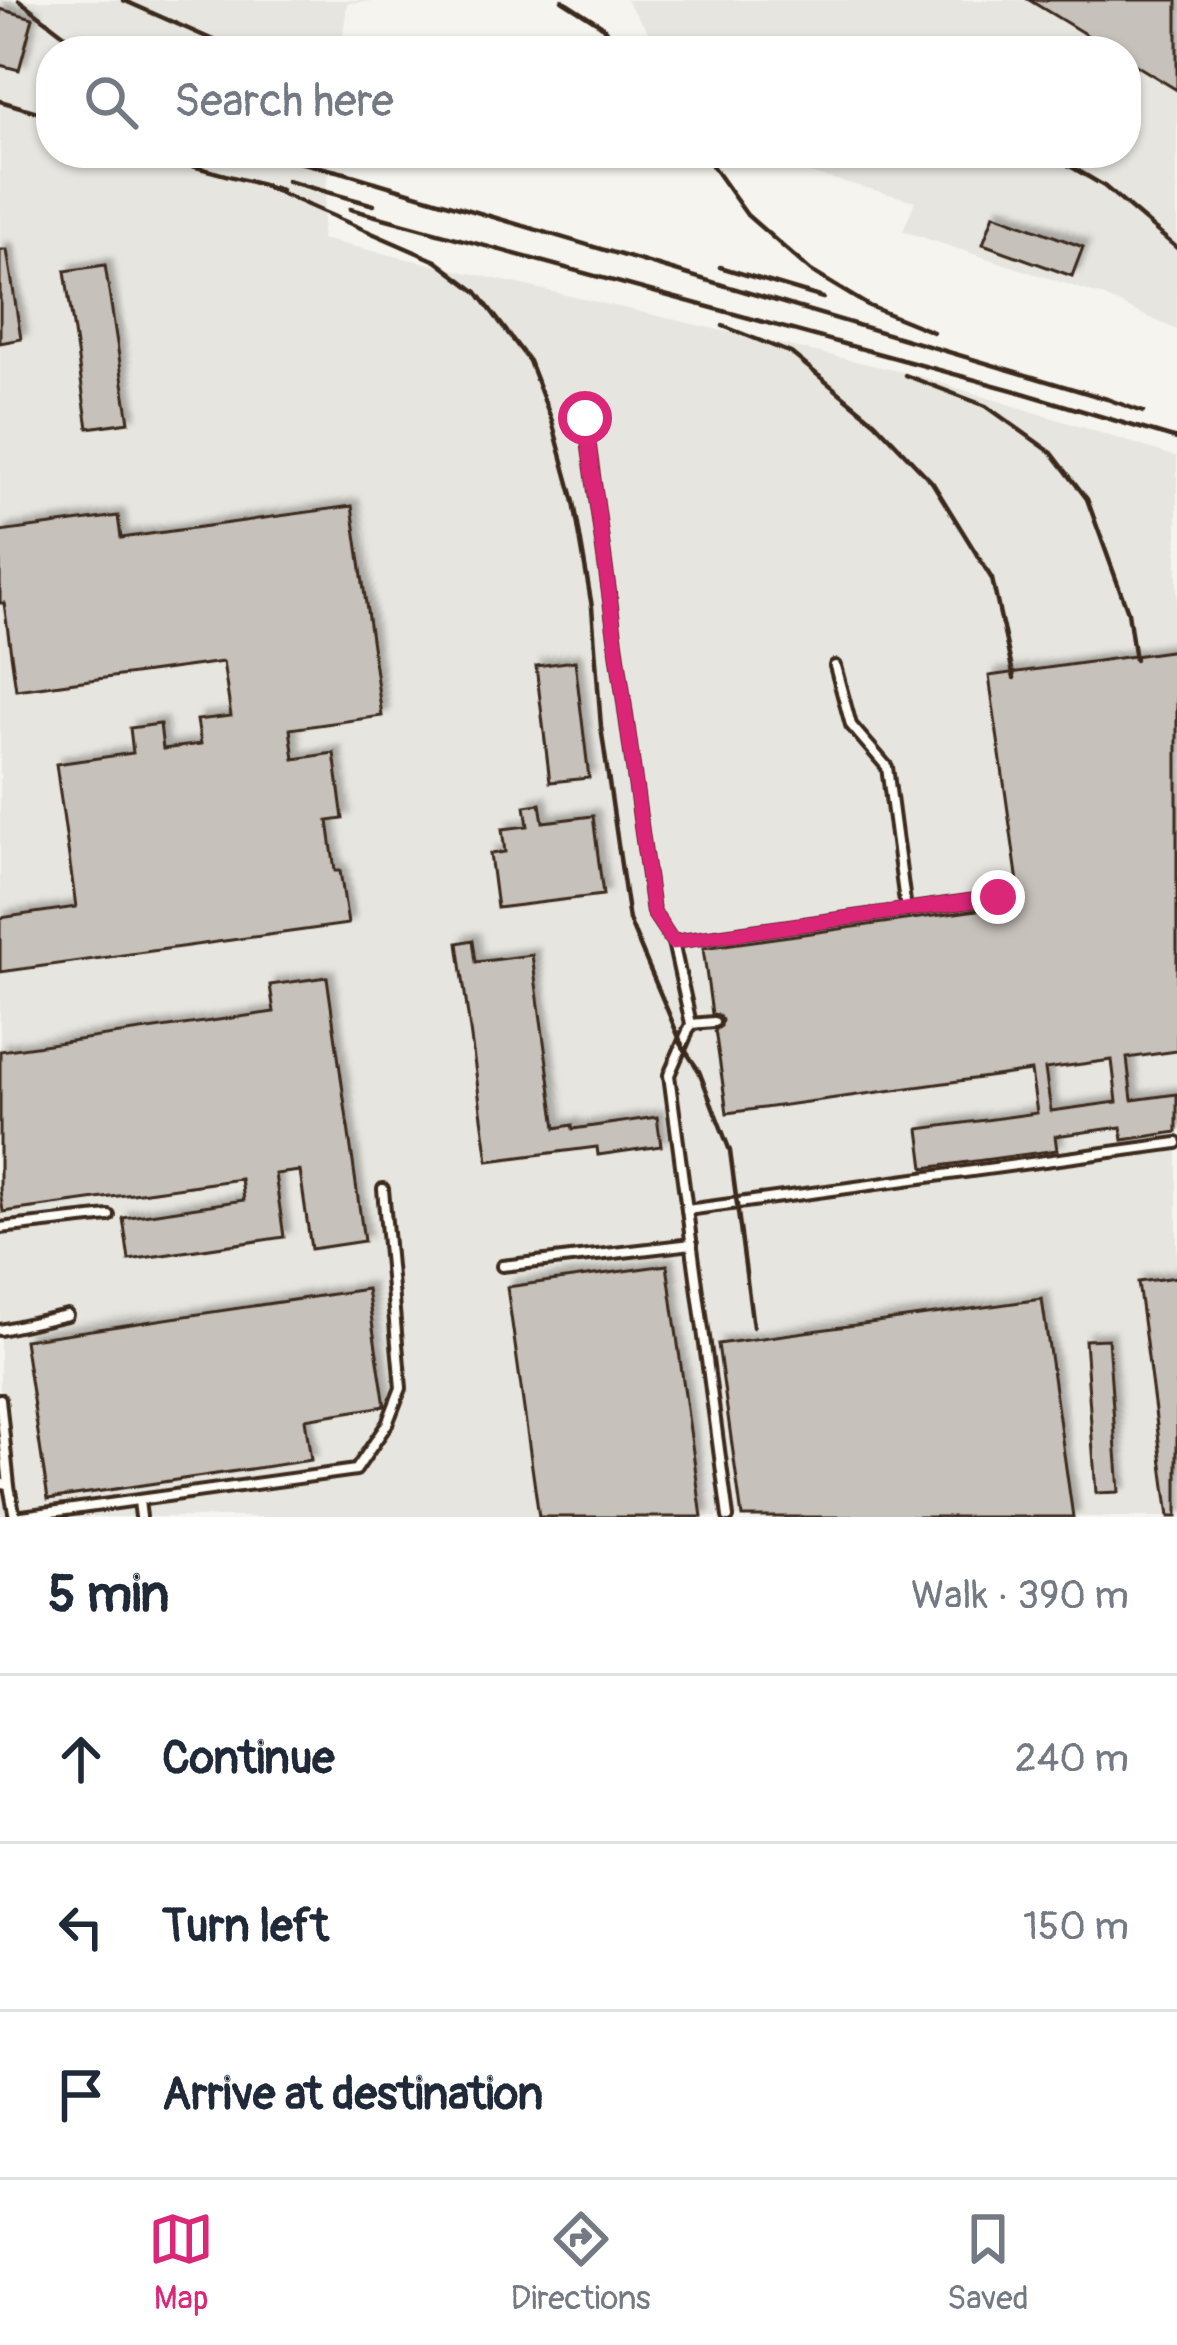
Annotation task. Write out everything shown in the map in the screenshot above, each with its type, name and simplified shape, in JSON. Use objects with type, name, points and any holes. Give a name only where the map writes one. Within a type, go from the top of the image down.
[{"type":"lane","points":[[585,418],[653,912],[673,942],[692,1024],[669,1076],[728,1517]]},
{"type":"lane","points":[[835,666],[851,725],[886,767],[906,910]]},
{"type":"lane","points":[[673,942],[998,897]]},
{"type":"lane","points":[[692,1024],[714,1022]]},
{"type":"lane","points":[[687,1210],[1177,1143]]},
{"type":"lane","points":[[0,1399],[4,1484],[15,1517],[356,1470],[388,1424],[401,1388],[383,1189]]},
{"type":"lane","points":[[0,1228],[109,1216]]},
{"type":"lane","points":[[502,1266],[692,1244]]},
{"type":"lane","points":[[0,1330],[67,1315]]},
{"type":"lane","points":[[139,1501],[141,1517]]},
{"type":"shaded area","points":[[0,0],[388,0],[347,3],[343,36],[36,36],[36,168],[328,168],[321,239],[916,375],[1177,457],[1177,1517],[0,1517]]},
{"type":"shaded area","points":[[626,0],[1177,0],[1177,330],[1100,295],[903,231],[915,201],[791,168],[1141,168],[1141,36],[651,36]]},
{"type":"building","points":[[1029,0],[1177,0],[1177,90],[1141,68],[1141,36],[1088,36]]},
{"type":"building","points":[[0,9],[33,18],[19,70],[0,65]]},
{"type":"building","points":[[994,214],[1083,247],[1072,276],[983,244]]},
{"type":"building","points":[[0,250],[7,250],[21,339],[0,343]]},
{"type":"building","points":[[105,265],[129,422],[88,428],[65,271]]},
{"type":"building","points":[[352,506],[382,716],[290,729],[294,759],[334,753],[343,819],[328,821],[348,924],[0,972],[0,918],[76,907],[56,764],[133,753],[130,728],[160,724],[163,749],[201,744],[197,720],[231,716],[223,662],[16,690],[4,603],[0,603],[0,532],[118,516],[121,538]]},
{"type":"building","points":[[1177,650],[1177,1051],[1127,1058],[1132,1100],[1177,1094],[1177,1132],[1123,1140],[1121,1127],[1055,1136],[1057,1150],[924,1168],[919,1129],[1037,1113],[1031,1071],[727,1113],[715,1030],[722,1020],[712,1014],[703,948],[1021,904],[989,676]],"holes":[[[1112,1060],[1117,1102],[1051,1111],[1045,1069]]]},
{"type":"building","points":[[575,661],[589,778],[550,782],[536,666]]},
{"type":"building","points":[[540,804],[543,822],[593,816],[603,895],[497,908],[490,854],[505,852],[502,829],[528,826],[525,806]]},
{"type":"building","points":[[473,940],[476,962],[532,955],[556,1128],[657,1117],[661,1146],[598,1155],[597,1147],[488,1161],[458,943]]},
{"type":"building","points":[[327,977],[364,1241],[311,1249],[300,1171],[275,1174],[284,1237],[129,1260],[123,1218],[244,1200],[241,1179],[3,1212],[0,1051],[274,1012],[270,985]]},
{"type":"building","points":[[667,1265],[702,1517],[539,1517],[507,1287]]},
{"type":"building","points":[[1177,1277],[1177,1517],[1169,1517],[1138,1282]]},
{"type":"building","points":[[367,1289],[385,1406],[305,1419],[311,1460],[48,1499],[24,1340]]},
{"type":"building","points":[[1042,1299],[1073,1517],[742,1517],[718,1344]]},
{"type":"building","points":[[1108,1339],[1119,1492],[1096,1493],[1085,1340]]},
{"type":"railway","points":[[19,0],[66,36]]},
{"type":"railway","points":[[123,0],[204,36]]},
{"type":"railway","points":[[562,0],[611,36]]},
{"type":"railway","points":[[0,101],[36,112]]},
{"type":"railway","points":[[200,168],[281,190]]},
{"type":"railway","points":[[324,168],[1143,412]]},
{"type":"railway","points":[[714,168],[747,215],[811,271],[869,306],[933,332]]},
{"type":"railway","points":[[1073,168],[1104,186],[1177,248]]},
{"type":"railway","points":[[287,181],[374,205]]},
{"type":"railway","points":[[264,186],[436,261],[477,292],[529,361],[552,421],[574,502],[592,607],[601,727],[629,920],[683,1047],[699,1071],[730,1151],[753,1327]]},
{"type":"railway","points":[[350,209],[1177,439]]},
{"type":"railway","points":[[720,267],[823,298]]},
{"type":"railway","points":[[723,326],[791,353],[875,422],[932,482],[992,579],[1014,678]]},
{"type":"railway","points":[[905,375],[986,406],[1052,453],[1087,499],[1128,612],[1135,660]]},
{"type":"route","points":[[585,418],[653,912],[673,942],[998,897]]}]
